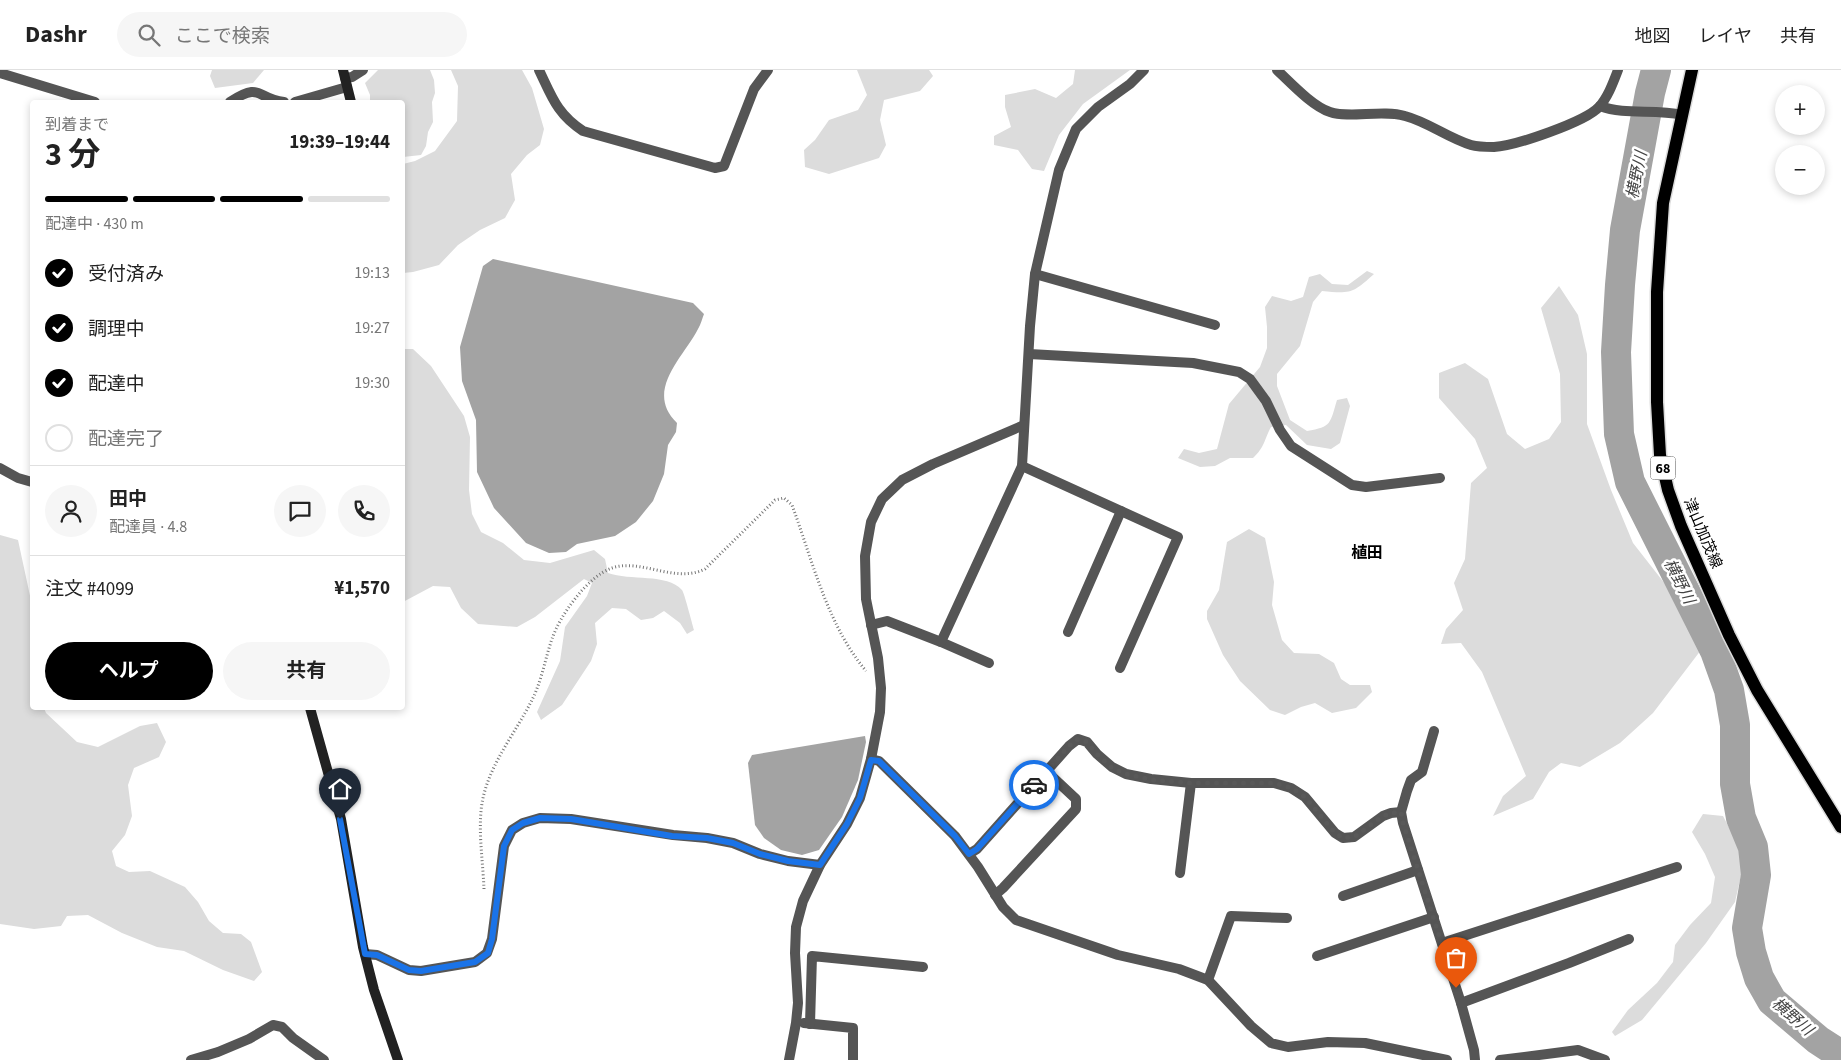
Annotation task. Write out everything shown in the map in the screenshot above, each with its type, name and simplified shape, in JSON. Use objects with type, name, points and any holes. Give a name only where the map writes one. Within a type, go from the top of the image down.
[{"type":"main road","name":"津山加茂線","points":[[1692,70],[1663,203],[1657,292],[1660,454],[1668,490],[1681,526],[1729,635],[1753,682],[1841,827]]},
{"type":"main road","points":[[345,78],[350,100]]},
{"type":"main road","points":[[311,710],[340,819],[365,954],[374,990],[398,1060]]},
{"type":"street","points":[[299,100],[345,78],[352,77],[363,70]]},
{"type":"street","points":[[539,70],[555,104],[569,121],[583,130],[715,168],[724,166],[754,89],[768,70]]},
{"type":"street","points":[[941,642],[1022,466],[1030,354],[1030,326],[1036,274],[1059,170],[1076,129],[1098,107],[1130,84],[1144,70]]},
{"type":"street","points":[[1276,70],[1316,104],[1330,112],[1353,114],[1376,112],[1405,116],[1472,145],[1494,147],[1515,143],[1554,130],[1605,108],[1682,115]]},
{"type":"street","points":[[1605,108],[1618,70]]},
{"type":"street","points":[[0,73],[88,100]]},
{"type":"street","points":[[234,100],[250,92],[258,92],[279,100]]},
{"type":"street","points":[[1036,274],[1215,325]]},
{"type":"street","points":[[1030,354],[1193,363],[1239,372],[1250,379],[1266,401],[1280,430],[1291,446],[1352,485],[1366,487],[1440,478]]},
{"type":"street","points":[[789,1060],[798,1003],[795,953],[796,927],[803,901],[820,865],[847,824],[860,798],[871,760],[880,712],[881,688],[878,658],[866,599],[865,556],[871,522],[882,499],[902,480],[933,464],[1024,425]]},
{"type":"street","points":[[1022,466],[1178,537],[1120,668]]},
{"type":"street","points":[[0,468],[18,478],[30,481]]},
{"type":"street","points":[[1068,632],[1121,511]]},
{"type":"street","points":[[871,625],[887,621],[989,663]]},
{"type":"street","points":[[1434,731],[1422,772],[1411,780],[1401,812],[1461,1003],[1475,1060]]},
{"type":"street","points":[[969,854],[977,849],[1046,771],[1078,739],[1087,742],[1112,768],[1126,774],[1152,780],[1191,783],[1274,783],[1292,788],[1305,797],[1335,833],[1343,838],[1354,837],[1383,816],[1401,812]]},
{"type":"street","points":[[871,760],[879,761],[955,836],[969,854],[1003,907],[1016,920],[1118,955],[1179,968],[1208,980],[1251,1026],[1271,1043],[1288,1047],[1328,1042],[1365,1043],[1446,1060]]},
{"type":"street","points":[[995,895],[1004,888],[1076,809],[1076,800],[1046,771]]},
{"type":"street","points":[[1180,874],[1191,783]]},
{"type":"street","points":[[365,954],[377,955],[409,970],[421,971],[475,962],[488,953],[492,939],[504,846],[512,830],[523,823],[540,818],[571,819],[672,836],[707,838],[733,843],[760,854],[788,861],[820,865]]},
{"type":"street","points":[[1442,942],[1677,867]]},
{"type":"street","points":[[1343,896],[1418,870]]},
{"type":"street","points":[[1208,980],[1230,916],[1287,918]]},
{"type":"street","points":[[1317,956],[1434,917]]},
{"type":"street","points":[[1461,1003],[1629,939]]},
{"type":"street","points":[[810,1024],[812,956],[923,967]]},
{"type":"street","points":[[796,1023],[854,1028],[853,1060]]},
{"type":"street","points":[[191,1060],[218,1052],[249,1039],[273,1025],[282,1027],[324,1060]]},
{"type":"street","points":[[1500,1060],[1578,1050],[1605,1060]]},
{"type":"path","points":[[484,897],[481,822],[483,798],[492,772],[543,676],[552,639],[559,623],[582,590],[598,575],[613,567],[628,566],[683,574],[696,574],[705,569],[775,500],[784,498],[792,505],[825,599],[838,628],[849,648],[881,688]]},
{"type":"shaded area","points":[[212,70],[264,70],[253,83],[215,88],[210,76]]},
{"type":"shaded area","points":[[378,70],[430,70],[434,80],[435,93],[432,102],[433,122],[428,132],[426,146],[421,155],[405,157],[405,100],[370,100],[365,83]]},
{"type":"shaded area","points":[[451,70],[522,70],[532,88],[544,129],[540,145],[527,155],[511,174],[515,200],[505,218],[480,230],[458,245],[439,265],[405,273],[405,164],[415,161],[435,151],[457,121],[458,86]]},
{"type":"shaded area","points":[[857,70],[929,70],[933,76],[920,91],[884,100],[880,120],[886,145],[879,158],[829,174],[805,167],[804,150],[815,140],[829,120],[858,110],[867,95]]},
{"type":"shaded area","points":[[1075,70],[1130,70],[1083,104],[1059,135],[1044,171],[1032,169],[1018,150],[994,145],[994,136],[1011,127],[1005,107],[1005,95],[1035,89],[1056,98],[1073,84]]},
{"type":"shaded area","points":[[493,259],[693,303],[704,314],[698,329],[676,363],[665,387],[664,399],[668,411],[677,423],[676,432],[668,445],[664,474],[653,501],[636,522],[615,536],[577,544],[566,552],[549,553],[526,543],[494,508],[477,472],[476,420],[462,381],[460,347],[483,266]]},
{"type":"shaded area","points":[[1367,271],[1374,274],[1356,289],[1346,292],[1322,291],[1313,302],[1300,346],[1277,374],[1277,386],[1290,420],[1307,431],[1321,428],[1329,423],[1337,400],[1347,398],[1350,406],[1340,443],[1331,449],[1307,445],[1286,425],[1271,427],[1262,447],[1253,458],[1230,458],[1215,466],[1200,467],[1178,458],[1184,449],[1199,453],[1217,449],[1229,404],[1260,367],[1267,348],[1265,307],[1272,296],[1291,301],[1303,297],[1309,277],[1320,274],[1332,284],[1348,285]]},
{"type":"shaded area","points":[[1559,286],[1578,315],[1587,354],[1587,424],[1611,490],[1633,543],[1669,589],[1701,650],[1653,713],[1620,743],[1580,767],[1561,763],[1549,772],[1533,799],[1493,816],[1503,796],[1526,776],[1482,672],[1461,643],[1441,644],[1446,629],[1463,610],[1454,583],[1465,559],[1471,483],[1487,468],[1475,439],[1439,398],[1439,373],[1465,363],[1488,379],[1507,434],[1525,449],[1549,439],[1561,422],[1560,374],[1541,308]]},
{"type":"shaded area","points":[[405,349],[413,349],[431,366],[464,416],[470,437],[469,490],[472,514],[481,532],[503,543],[524,560],[550,563],[594,550],[605,559],[608,573],[667,581],[682,590],[694,630],[687,634],[680,623],[664,611],[653,618],[641,620],[626,609],[612,608],[595,623],[597,644],[591,661],[562,705],[541,720],[537,712],[560,661],[565,627],[587,596],[592,583],[584,579],[535,617],[517,627],[478,624],[461,608],[450,587],[433,586],[405,601]]},
{"type":"shaded area","points":[[1249,529],[1265,538],[1274,582],[1272,605],[1282,640],[1294,653],[1319,654],[1334,663],[1341,679],[1350,685],[1370,685],[1372,692],[1356,708],[1332,713],[1315,703],[1285,715],[1270,710],[1240,681],[1223,655],[1207,619],[1207,611],[1219,590],[1227,542]]},
{"type":"shaded area","points":[[0,535],[18,540],[30,596],[30,710],[45,710],[77,742],[98,747],[140,726],[157,723],[166,742],[159,757],[134,768],[128,785],[132,816],[125,835],[112,851],[116,866],[129,872],[150,871],[185,887],[198,902],[209,921],[223,933],[241,934],[251,942],[262,972],[254,981],[223,970],[184,951],[157,947],[122,933],[88,915],[67,916],[61,926],[34,929],[0,924]]},
{"type":"shaded area","points":[[865,736],[866,742],[858,780],[842,817],[819,850],[802,855],[781,850],[764,838],[755,825],[748,763],[752,755]]},
{"type":"shaded area","points":[[1703,814],[1723,816],[1745,858],[1735,902],[1706,943],[1642,1020],[1615,1036],[1612,1032],[1628,1010],[1657,983],[1673,962],[1675,945],[1690,925],[1711,903],[1715,877],[1705,854],[1692,832]]},
{"type":"waterway","name":"横野川","points":[[1656,70],[1650,93],[1625,230],[1616,352],[1619,434],[1630,482],[1715,651],[1729,690],[1735,725],[1735,784],[1741,818],[1753,847],[1756,875],[1747,928],[1751,952],[1759,978],[1772,1001],[1818,1040],[1841,1055]]},
{"type":"way so far","points":[[1034,785],[1069,746],[1078,739],[1087,742],[1112,768],[1126,774],[1152,780],[1191,783],[1274,783],[1292,788],[1305,797],[1335,833],[1343,838],[1354,837],[1383,816],[1401,812],[1456,988]]},
{"type":"district","name":"植田","points":[[1367,552]]},
{"type":"route","points":[[340,819],[365,954],[377,955],[409,970],[421,971],[475,962],[488,953],[492,939],[504,846],[512,830],[523,823],[540,818],[571,819],[672,836],[707,838],[733,843],[760,854],[788,861],[820,865],[847,824],[860,798],[871,760],[879,761],[955,836],[969,854],[977,849],[1034,785]]}]
